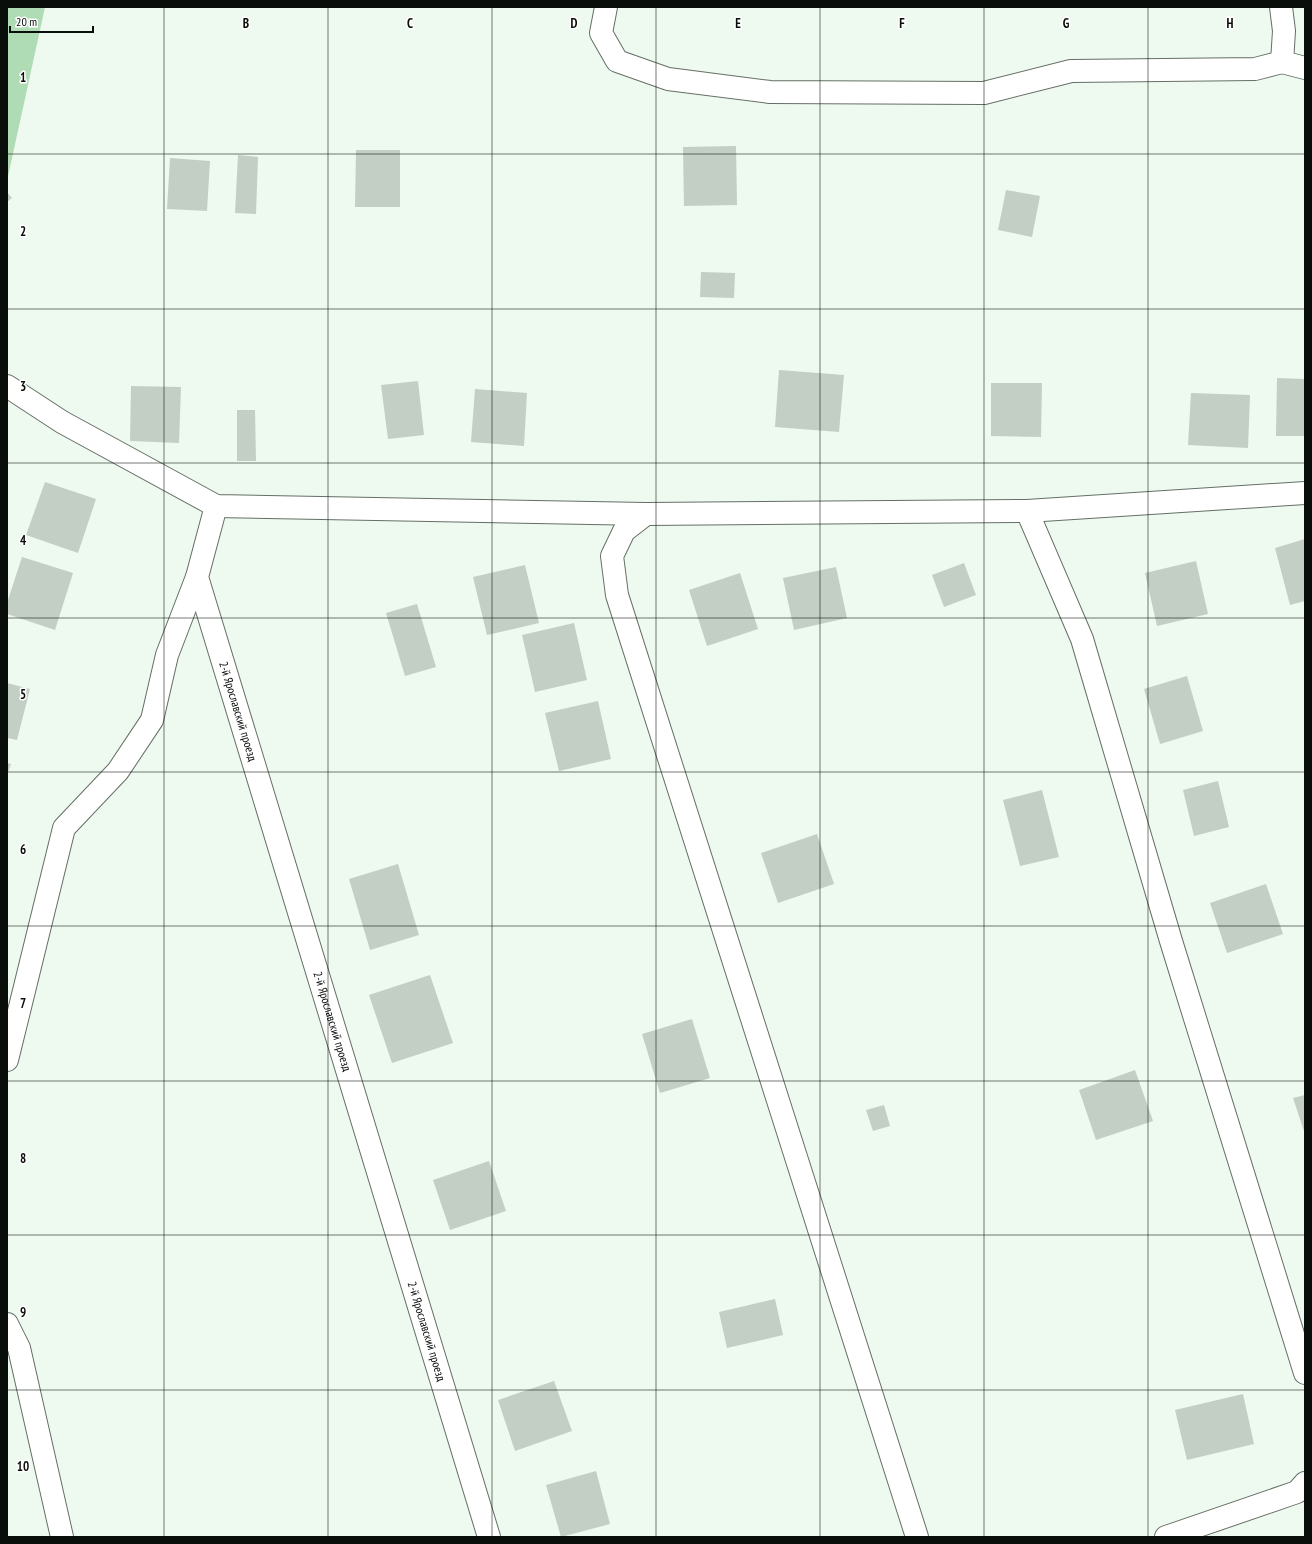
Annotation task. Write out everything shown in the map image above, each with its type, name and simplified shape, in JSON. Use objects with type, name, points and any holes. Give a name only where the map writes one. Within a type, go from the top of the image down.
[{"type":"street","points":[[606,7],[601,34],[617,61],[668,79],[770,92],[984,93],[1072,71],[1255,69],[1282,62],[1305,68]]},
{"type":"street","points":[[1281,7],[1284,31],[1282,62]]},
{"type":"street","points":[[7,386],[62,422],[216,506],[646,514],[1027,511],[1305,493]]},
{"type":"street","points":[[7,1060],[64,828],[118,771],[152,720],[167,655],[197,577],[216,506]]},
{"type":"street","points":[[1027,511],[1082,639],[1171,941],[1305,1373]]},
{"type":"street","points":[[646,514],[624,531],[612,556],[617,595],[917,1537]]},
{"type":"street","name":"2-й Ярославский проезд","points":[[197,577],[489,1537]]},
{"type":"street","points":[[7,1324],[19,1348],[62,1537]]},
{"type":"street","points":[[1166,1537],[1297,1492],[1305,1483]]},
{"type":"green space","points":[[7,7],[45,7],[7,181]]},
{"type":"building","points":[[736,146],[737,205],[684,206],[683,147]]},
{"type":"building","points":[[356,150],[400,150],[400,207],[355,207]]},
{"type":"building","points":[[238,155],[258,157],[256,214],[235,213]]},
{"type":"building","points":[[170,158],[210,161],[207,211],[167,209]]},
{"type":"building","points":[[1006,190],[1040,196],[1032,237],[998,230]]},
{"type":"building","points":[[7,192],[12,198],[7,202]]},
{"type":"building","points":[[701,272],[735,273],[734,298],[700,297]]},
{"type":"building","points":[[779,370],[844,375],[839,432],[775,427]]},
{"type":"building","points":[[1277,378],[1305,379],[1305,436],[1276,436]]},
{"type":"building","points":[[418,381],[424,435],[388,439],[381,385]]},
{"type":"building","points":[[991,383],[1042,383],[1041,437],[991,436]]},
{"type":"building","points":[[131,386],[181,387],[179,443],[130,441]]},
{"type":"building","points":[[475,389],[527,393],[524,446],[471,442]]},
{"type":"building","points":[[1191,393],[1250,395],[1248,448],[1188,445]]},
{"type":"building","points":[[237,410],[255,410],[256,461],[237,461]]},
{"type":"building","points":[[45,482],[96,499],[78,553],[26,535]]},
{"type":"building","points":[[1305,539],[1305,601],[1290,605],[1275,548]]},
{"type":"building","points":[[22,557],[73,573],[55,630],[7,614],[7,603]]},
{"type":"building","points":[[1196,561],[1208,614],[1157,626],[1145,573]]},
{"type":"building","points":[[964,563],[976,595],[944,607],[932,575]]},
{"type":"building","points":[[525,565],[539,623],[487,635],[473,577]]},
{"type":"building","points":[[836,567],[847,618],[794,630],[783,578]]},
{"type":"building","points":[[740,573],[758,629],[707,646],[689,590]]},
{"type":"building","points":[[417,604],[436,667],[405,676],[386,613]]},
{"type":"building","points":[[574,623],[587,680],[535,692],[522,635]]},
{"type":"building","points":[[1187,676],[1203,731],[1160,744],[1144,689]]},
{"type":"building","points":[[7,683],[30,689],[17,740],[7,738]]},
{"type":"building","points":[[598,701],[611,759],[559,771],[545,713]]},
{"type":"building","points":[[7,763],[11,764],[7,775]]},
{"type":"building","points":[[1218,781],[1229,827],[1194,836],[1183,790]]},
{"type":"building","points":[[1042,790],[1059,857],[1020,866],[1003,800]]},
{"type":"building","points":[[817,834],[834,884],[778,903],[761,853]]},
{"type":"building","points":[[398,864],[419,935],[370,950],[349,879]]},
{"type":"building","points":[[1266,884],[1283,934],[1227,953],[1210,903]]},
{"type":"building","points":[[430,975],[453,1043],[392,1063],[369,995]]},
{"type":"building","points":[[692,1019],[710,1078],[660,1093],[642,1034]]},
{"type":"building","points":[[1135,1070],[1153,1121],[1096,1140],[1079,1090]]},
{"type":"building","points":[[1305,1095],[1305,1134],[1293,1098]]},
{"type":"building","points":[[884,1105],[890,1126],[873,1131],[866,1110]]},
{"type":"building","points":[[489,1161],[506,1211],[450,1230],[433,1180]]},
{"type":"building","points":[[775,1299],[783,1335],[727,1348],[719,1312]]},
{"type":"building","points":[[554,1381],[572,1431],[515,1451],[498,1400]]},
{"type":"building","points":[[1243,1394],[1254,1444],[1187,1460],[1175,1410]]},
{"type":"building","points":[[596,1471],[610,1524],[561,1537],[546,1485]]}]
